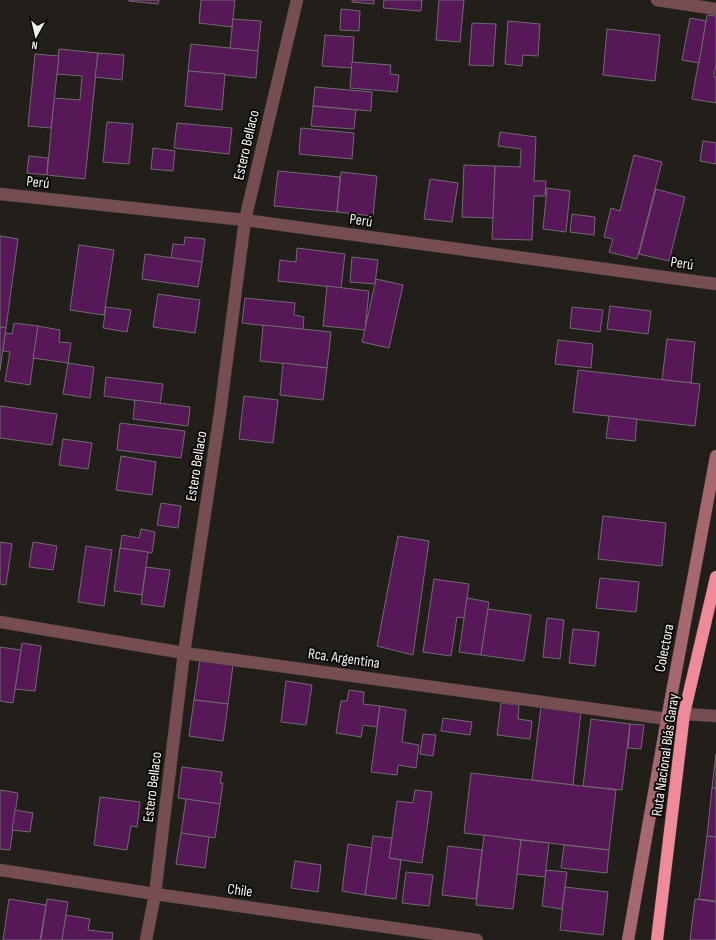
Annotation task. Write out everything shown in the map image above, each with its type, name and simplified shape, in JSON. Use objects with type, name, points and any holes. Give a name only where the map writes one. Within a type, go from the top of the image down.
[{"type":"highway","name":"Ruta Nacional Blás Garay","points":[[657,940],[684,714],[716,577]]},
{"type":"main road","name":"Colectora","points":[[628,940],[716,456]]},
{"type":"street","name":"Estero Bellaco","points":[[146,940],[155,894],[184,653],[220,413],[245,220],[297,0]]},
{"type":"street","points":[[657,0],[716,9]]},
{"type":"street","name":"Perú","points":[[0,194],[245,220],[716,284]]},
{"type":"street","name":"Rca. Argentina","points":[[0,622],[184,653],[667,719],[684,714],[716,716]]},
{"type":"street","name":"Chile","points":[[0,870],[476,940]]},
{"type":"building","points":[[129,0],[159,0],[158,4]]},
{"type":"building","points":[[201,0],[235,0],[232,27],[199,23]]},
{"type":"building","points":[[352,0],[374,0],[374,4],[352,2]]},
{"type":"building","points":[[384,0],[422,0],[421,11],[383,8]]},
{"type":"building","points":[[439,0],[464,0],[460,42],[436,40]]},
{"type":"building","points":[[341,9],[360,11],[359,31],[340,30]]},
{"type":"building","points":[[707,15],[716,16],[716,64],[714,77],[716,77],[716,103],[692,99]]},
{"type":"building","points":[[690,18],[706,21],[699,63],[682,60]]},
{"type":"building","points":[[233,19],[261,21],[258,51],[230,48]]},
{"type":"building","points":[[508,21],[540,24],[538,56],[523,55],[522,66],[505,64]]},
{"type":"building","points":[[472,23],[496,24],[493,66],[469,65]]},
{"type":"building","points":[[607,29],[660,35],[655,81],[603,75]]},
{"type":"building","points":[[325,35],[354,37],[352,68],[322,66]]},
{"type":"building","points":[[191,44],[258,51],[256,78],[188,71]]},
{"type":"building","points":[[59,49],[98,53],[85,179],[47,175],[54,98],[80,100],[82,76],[57,74]]},
{"type":"building","points":[[98,53],[124,55],[122,80],[95,77]]},
{"type":"building","points":[[35,54],[59,56],[51,128],[28,126]]},
{"type":"building","points":[[352,62],[391,65],[390,74],[399,75],[397,92],[350,88]]},
{"type":"building","points":[[188,71],[225,74],[222,110],[185,106]]},
{"type":"building","points":[[315,87],[372,92],[371,111],[313,106]]},
{"type":"building","points":[[313,106],[356,110],[354,129],[311,126]]},
{"type":"building","points":[[107,122],[133,124],[129,164],[103,162]]},
{"type":"building","points":[[177,123],[232,128],[229,154],[174,148]]},
{"type":"building","points":[[301,128],[354,133],[352,159],[299,154]]},
{"type":"building","points":[[500,132],[536,137],[534,181],[546,181],[545,196],[534,196],[532,240],[492,239],[495,166],[520,167],[521,149],[498,146]]},
{"type":"building","points":[[703,141],[716,143],[716,164],[700,161]]},
{"type":"building","points":[[153,148],[175,151],[173,171],[151,169]]},
{"type":"building","points":[[634,155],[662,162],[637,259],[609,252],[613,239],[604,237],[611,208],[620,211]]},
{"type":"building","points":[[29,156],[48,158],[47,175],[27,173]]},
{"type":"building","points":[[464,165],[495,166],[493,218],[462,217]]},
{"type":"building","points":[[278,171],[340,177],[337,212],[274,206]]},
{"type":"building","points":[[341,172],[377,176],[373,216],[337,212]]},
{"type":"building","points":[[430,179],[458,183],[452,222],[424,219]]},
{"type":"building","points":[[547,188],[570,191],[566,232],[543,229]]},
{"type":"building","points":[[656,189],[685,197],[669,261],[639,254]]},
{"type":"building","points":[[572,214],[595,217],[594,235],[570,232]]},
{"type":"building","points":[[0,236],[18,239],[6,328],[0,327]]},
{"type":"building","points":[[185,237],[205,239],[202,262],[171,258],[173,244],[184,245]]},
{"type":"building","points":[[79,245],[114,250],[104,315],[70,310]]},
{"type":"building","points":[[297,248],[345,254],[341,288],[278,281],[280,260],[296,262]]},
{"type":"building","points":[[145,254],[202,262],[198,287],[142,279]]},
{"type":"building","points":[[352,257],[378,260],[375,284],[350,282]]},
{"type":"building","points":[[376,279],[403,285],[389,348],[362,342]]},
{"type":"building","points":[[327,286],[369,291],[365,330],[323,326]]},
{"type":"building","points":[[158,294],[200,300],[195,333],[153,327]]},
{"type":"building","points":[[245,298],[295,303],[294,315],[304,317],[303,330],[242,323]]},
{"type":"building","points":[[610,306],[651,311],[648,334],[607,329]]},
{"type":"building","points":[[106,307],[131,310],[127,332],[103,328]]},
{"type":"building","points":[[572,307],[603,310],[600,332],[570,328]]},
{"type":"building","points":[[14,323],[38,326],[30,385],[5,381],[10,352],[3,351],[5,333],[12,334]]},
{"type":"building","points":[[263,325],[331,332],[327,368],[260,361]]},
{"type":"building","points":[[38,326],[60,330],[59,342],[71,343],[68,363],[33,358]]},
{"type":"building","points":[[0,327],[6,328],[0,370]]},
{"type":"building","points":[[667,339],[695,342],[691,383],[662,380]]},
{"type":"building","points":[[558,340],[593,344],[591,368],[555,364]]},
{"type":"building","points":[[68,363],[94,367],[90,398],[63,394]]},
{"type":"building","points":[[283,363],[327,368],[323,400],[280,395]]},
{"type":"building","points":[[578,370],[700,384],[695,426],[573,412]]},
{"type":"building","points":[[106,377],[163,384],[160,404],[104,396]]},
{"type":"building","points":[[244,396],[278,400],[273,443],[239,439]]},
{"type":"building","points":[[135,400],[190,407],[188,426],[133,419]]},
{"type":"building","points":[[0,406],[57,414],[52,445],[0,438]]},
{"type":"building","points":[[609,416],[637,419],[635,441],[606,438]]},
{"type":"building","points":[[120,423],[185,431],[181,458],[117,450]]},
{"type":"building","points":[[63,439],[92,443],[88,469],[59,465]]},
{"type":"building","points":[[121,456],[156,462],[152,495],[116,490]]},
{"type":"building","points":[[161,503],[181,506],[178,528],[157,525]]},
{"type":"building","points":[[603,516],[666,523],[662,566],[598,559]]},
{"type":"building","points":[[141,529],[155,532],[152,553],[120,548],[122,535],[139,538]]},
{"type":"building","points":[[398,536],[429,541],[413,655],[377,646]]},
{"type":"building","points":[[0,542],[12,544],[6,585],[0,584]]},
{"type":"building","points":[[33,542],[57,546],[53,570],[29,567]]},
{"type":"building","points":[[86,546],[112,550],[104,606],[78,602]]},
{"type":"building","points":[[120,548],[148,552],[142,595],[114,591]]},
{"type":"building","points":[[146,567],[170,570],[164,607],[141,604]]},
{"type":"building","points":[[600,578],[639,582],[636,612],[596,608]]},
{"type":"building","points":[[434,579],[469,584],[464,618],[457,617],[451,656],[423,652]]},
{"type":"building","points":[[467,598],[489,602],[481,655],[459,652]]},
{"type":"building","points":[[488,609],[531,615],[524,661],[481,655]]},
{"type":"building","points":[[547,618],[564,620],[560,659],[543,657]]},
{"type":"building","points":[[573,629],[599,632],[595,666],[569,663]]},
{"type":"building","points":[[22,643],[41,646],[35,691],[15,689]]},
{"type":"building","points":[[0,647],[21,650],[13,703],[0,701]]},
{"type":"building","points":[[200,660],[233,665],[228,704],[194,700]]},
{"type":"building","points":[[286,681],[312,685],[306,725],[281,722]]},
{"type":"building","points":[[349,690],[364,692],[363,704],[380,706],[377,727],[363,725],[361,737],[336,733],[341,701],[347,701]]},
{"type":"building","points":[[194,700],[228,704],[223,741],[189,736]]},
{"type":"building","points":[[501,703],[519,705],[518,719],[532,721],[530,739],[497,735]]},
{"type":"building","points":[[380,706],[406,710],[402,742],[419,745],[416,768],[398,765],[397,775],[371,772]]},
{"type":"building","points":[[541,707],[581,711],[573,785],[532,780]]},
{"type":"building","points":[[443,718],[472,722],[470,735],[441,731]]},
{"type":"building","points":[[591,719],[630,724],[622,790],[583,786]]},
{"type":"building","points":[[630,724],[644,725],[641,749],[628,748]]},
{"type":"building","points":[[423,734],[436,735],[433,756],[420,754]]},
{"type":"building","points":[[716,754],[716,788],[712,788]]},
{"type":"building","points":[[182,767],[222,772],[220,783],[223,783],[220,804],[178,798]]},
{"type":"building","points":[[471,773],[616,790],[609,850],[464,833]]},
{"type":"building","points":[[712,788],[716,788],[716,837],[707,836]]},
{"type":"building","points":[[0,790],[18,793],[10,850],[0,849]]},
{"type":"building","points":[[415,790],[432,792],[422,863],[389,858],[397,801],[413,803]]},
{"type":"building","points":[[100,797],[140,802],[137,827],[131,826],[127,850],[94,845]]},
{"type":"building","points":[[186,799],[220,804],[215,838],[181,833]]},
{"type":"building","points":[[15,810],[33,813],[30,832],[12,830]]},
{"type":"building","points":[[181,833],[209,837],[205,868],[176,864]]},
{"type":"building","points":[[484,835],[521,840],[513,909],[476,905]]},
{"type":"building","points":[[373,836],[392,838],[389,858],[401,860],[396,899],[365,895]]},
{"type":"building","points":[[707,836],[716,837],[716,901],[699,899]]},
{"type":"building","points":[[521,840],[549,843],[545,877],[517,874]]},
{"type":"building","points":[[348,844],[372,848],[365,895],[342,891]]},
{"type":"building","points":[[564,845],[609,850],[607,873],[561,868]]},
{"type":"building","points":[[448,846],[482,850],[476,899],[442,895]]},
{"type":"building","points":[[295,861],[321,865],[318,892],[291,888]]},
{"type":"building","points":[[546,870],[567,872],[562,909],[542,906]]},
{"type":"building","points":[[406,872],[433,875],[429,906],[402,903]]},
{"type":"building","points":[[565,887],[608,892],[603,935],[560,930]]},
{"type":"building","points":[[9,899],[46,905],[40,940],[3,940]]},
{"type":"building","points":[[47,899],[68,902],[62,940],[41,940]]},
{"type":"building","points":[[695,899],[716,902],[716,940],[690,940]]},
{"type":"building","points":[[66,915],[90,919],[88,930],[113,933],[112,940],[62,940]]}]
